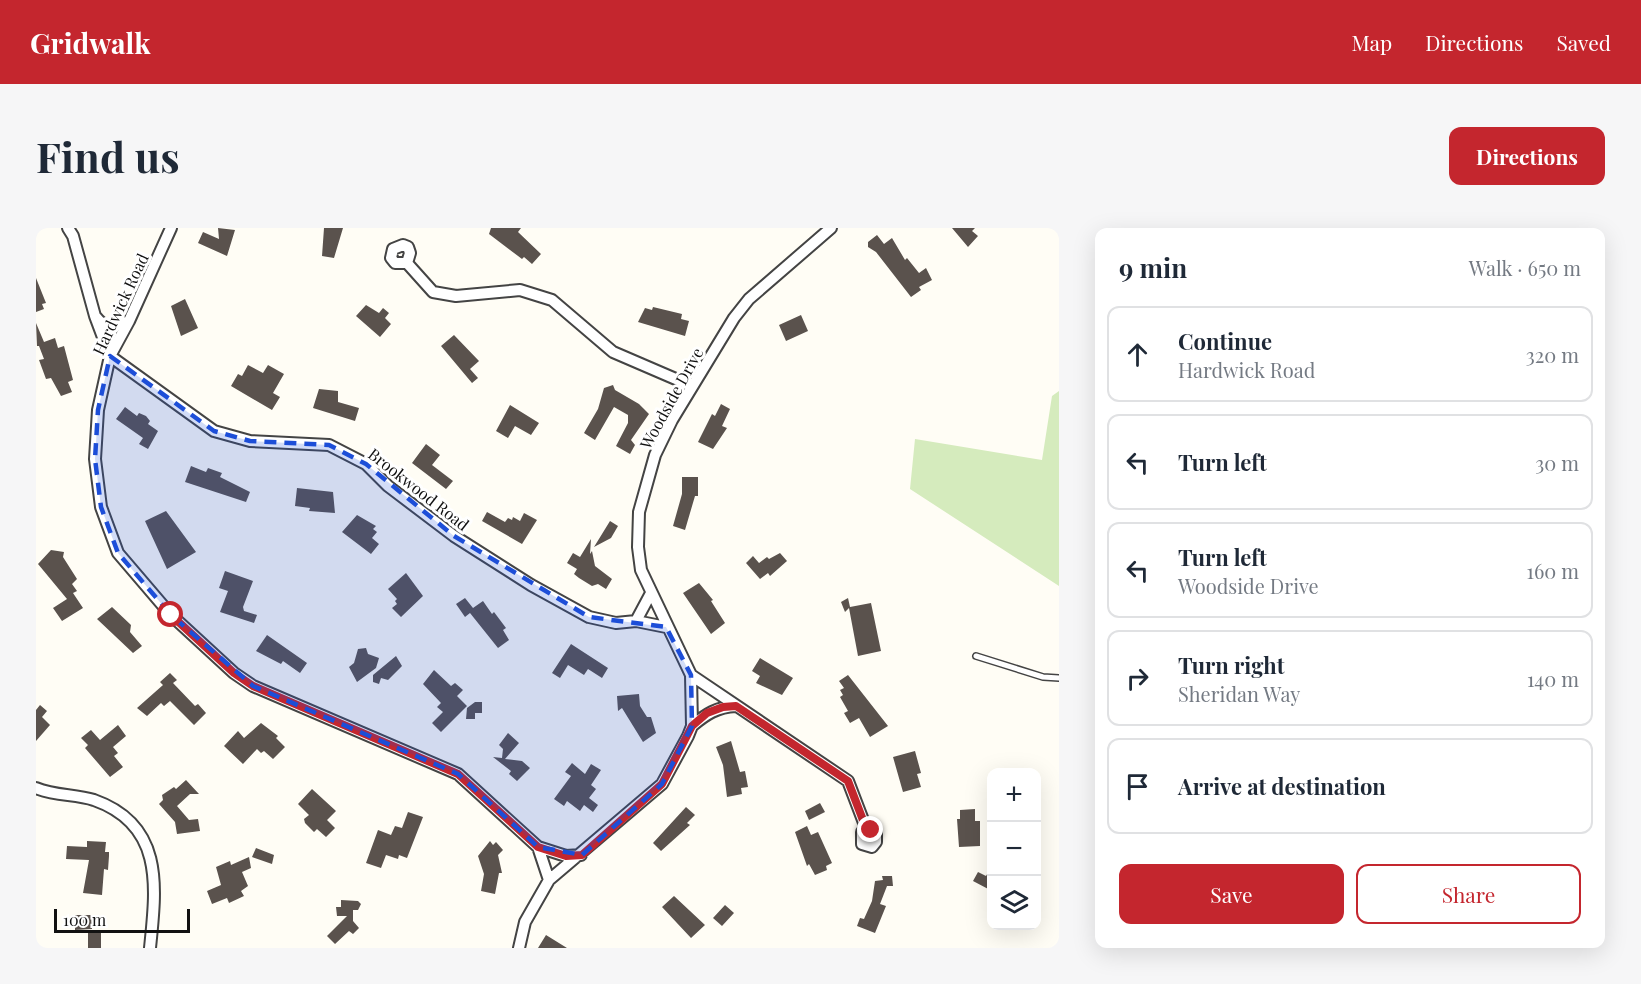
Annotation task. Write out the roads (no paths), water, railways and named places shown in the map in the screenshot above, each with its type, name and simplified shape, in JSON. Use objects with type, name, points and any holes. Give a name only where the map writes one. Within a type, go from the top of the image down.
[{"type":"street","points":[[68,228],[73,236],[95,316],[110,356]]},
{"type":"street","name":"Hardwick Road","points":[[171,228],[129,321],[110,356],[98,410],[95,459],[101,507],[118,554],[171,615],[234,673],[253,686],[458,774],[538,847],[549,880]]},
{"type":"street","name":"Woodside Drive","points":[[692,726],[691,675],[666,627],[641,570],[638,547],[639,512],[655,455],[692,386],[734,318],[749,299],[831,228]]},
{"type":"street","points":[[408,263],[433,292],[456,296],[520,290],[552,300],[613,352],[692,386]]},
{"type":"street","points":[[95,316],[103,326],[111,327],[129,321]]},
{"type":"street","name":"Brookwood Road","points":[[110,356],[214,431],[250,441],[328,445],[366,464],[388,486],[454,536],[531,585],[589,617],[616,623],[636,621],[666,627]]},
{"type":"street","points":[[636,621],[651,593]]},
{"type":"street","points":[[691,675],[848,781],[866,828]]},
{"type":"street","name":"Woodside Drive","points":[[519,948],[525,922],[549,880],[582,855],[662,784],[692,726],[707,713],[723,707],[736,706]]},
{"type":"street","points":[[36,788],[50,794],[93,800],[117,811],[134,826],[151,856],[155,876],[150,948]]},
{"type":"street","points":[[538,847],[558,854],[582,855]]},
{"type":"lane","points":[[976,656],[1043,677],[1059,678]]}]
